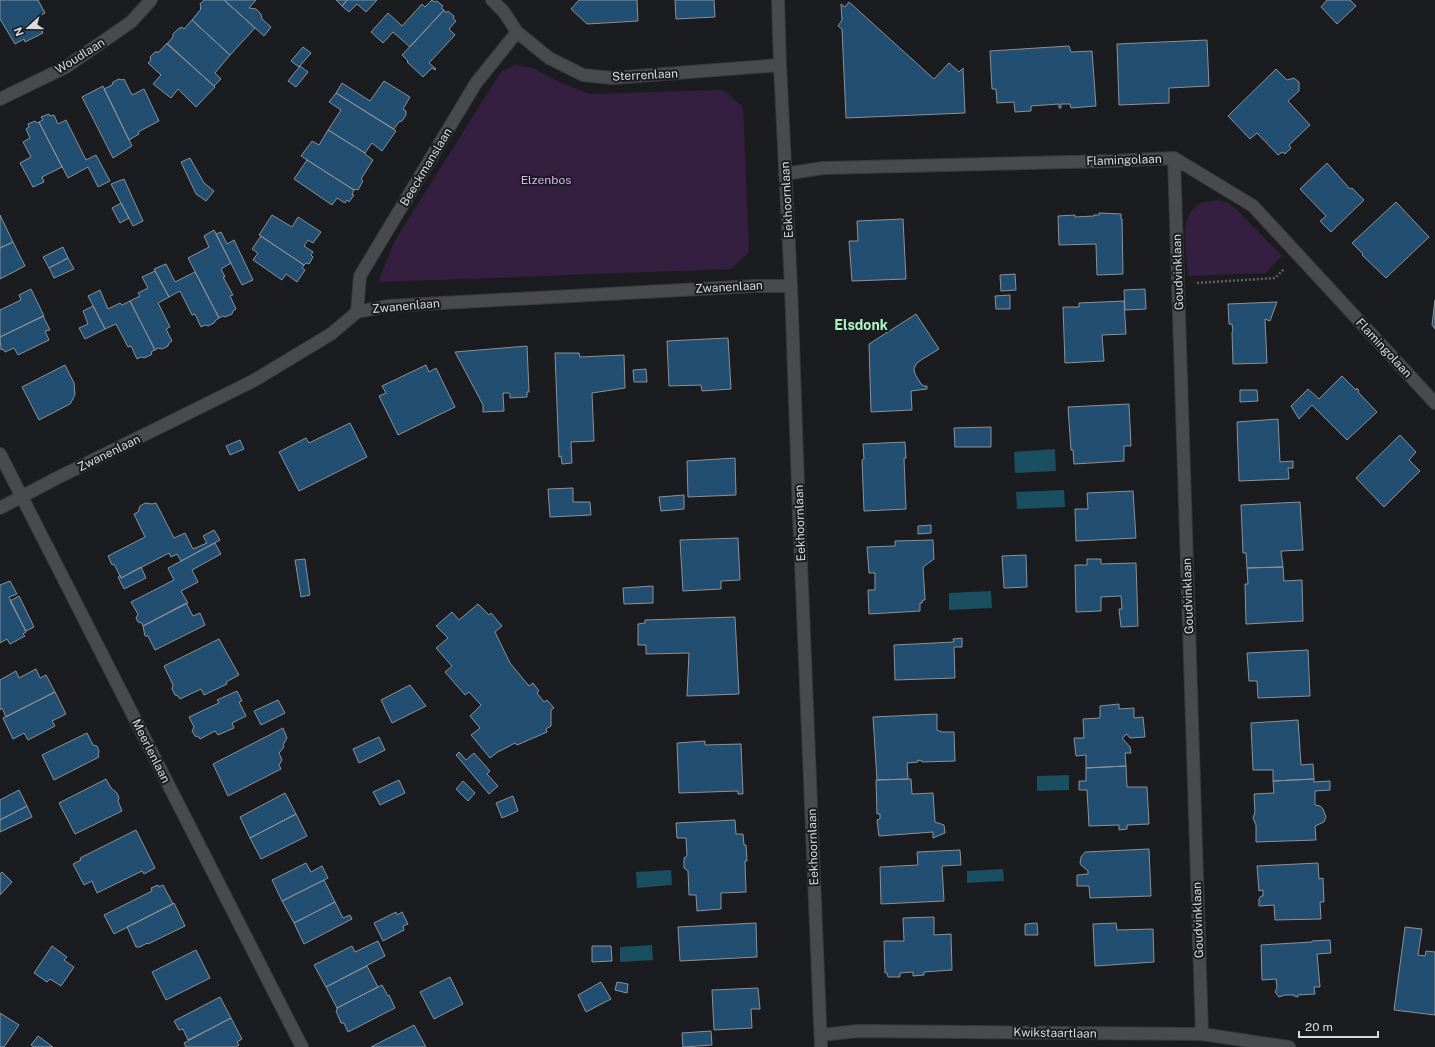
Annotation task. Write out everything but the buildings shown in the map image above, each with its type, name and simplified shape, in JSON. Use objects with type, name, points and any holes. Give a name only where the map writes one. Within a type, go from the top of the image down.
[{"type":"street","name":"Woudlaan","points":[[0,99],[66,66],[131,22],[151,0]]},
{"type":"street","name":"Sterrenlaan","points":[[492,0],[504,12],[517,32],[549,58],[583,74],[612,78],[780,65]]},
{"type":"street","name":"Eekhoornlaan","points":[[778,0],[791,286],[821,1047]]},
{"type":"street","name":"Beeckmanslaan","points":[[357,312],[360,276],[476,83],[517,32]]},
{"type":"street","name":"Flamingolaan","points":[[785,174],[823,168],[1111,161],[1174,158],[1253,206],[1435,403]]},
{"type":"street","name":"Goudvinklaan","points":[[1174,158],[1202,1034]]},
{"type":"street","name":"Zwanenlaan","points":[[0,508],[55,479],[253,381],[331,334],[357,312],[396,306],[754,286],[791,286]]},
{"type":"street","name":"Meerlenlaan","points":[[0,454],[21,498],[302,1047]]},
{"type":"street","name":"Kwikstaartlaan","points":[[821,1035],[858,1031],[1202,1034],[1289,1047]]},
{"type":"path","points":[[1178,284],[1275,278],[1299,256]]},
{"type":"green space","name":"Elzenbos","points":[[515,65],[533,68],[559,82],[590,94],[723,90],[743,107],[749,252],[731,269],[378,282],[395,240],[501,72]]},
{"type":"green space","points":[[1217,200],[1227,202],[1235,208],[1282,256],[1266,273],[1188,276],[1185,236],[1189,216],[1194,208],[1201,203]]},
{"type":"water","points":[[1055,449],[1056,471],[1015,473],[1014,452]]},
{"type":"water","points":[[1064,490],[1065,507],[1017,509],[1016,492]]},
{"type":"water","points":[[991,591],[992,608],[949,610],[949,593]]},
{"type":"water","points":[[1069,775],[1069,790],[1037,791],[1037,776]]},
{"type":"water","points":[[1003,869],[1004,881],[967,883],[967,871]]},
{"type":"water","points":[[671,870],[672,885],[637,888],[636,872]]},
{"type":"water","points":[[652,945],[653,960],[620,962],[620,947]]},
{"type":"district","name":"Elsdonk","points":[[861,325]]}]
